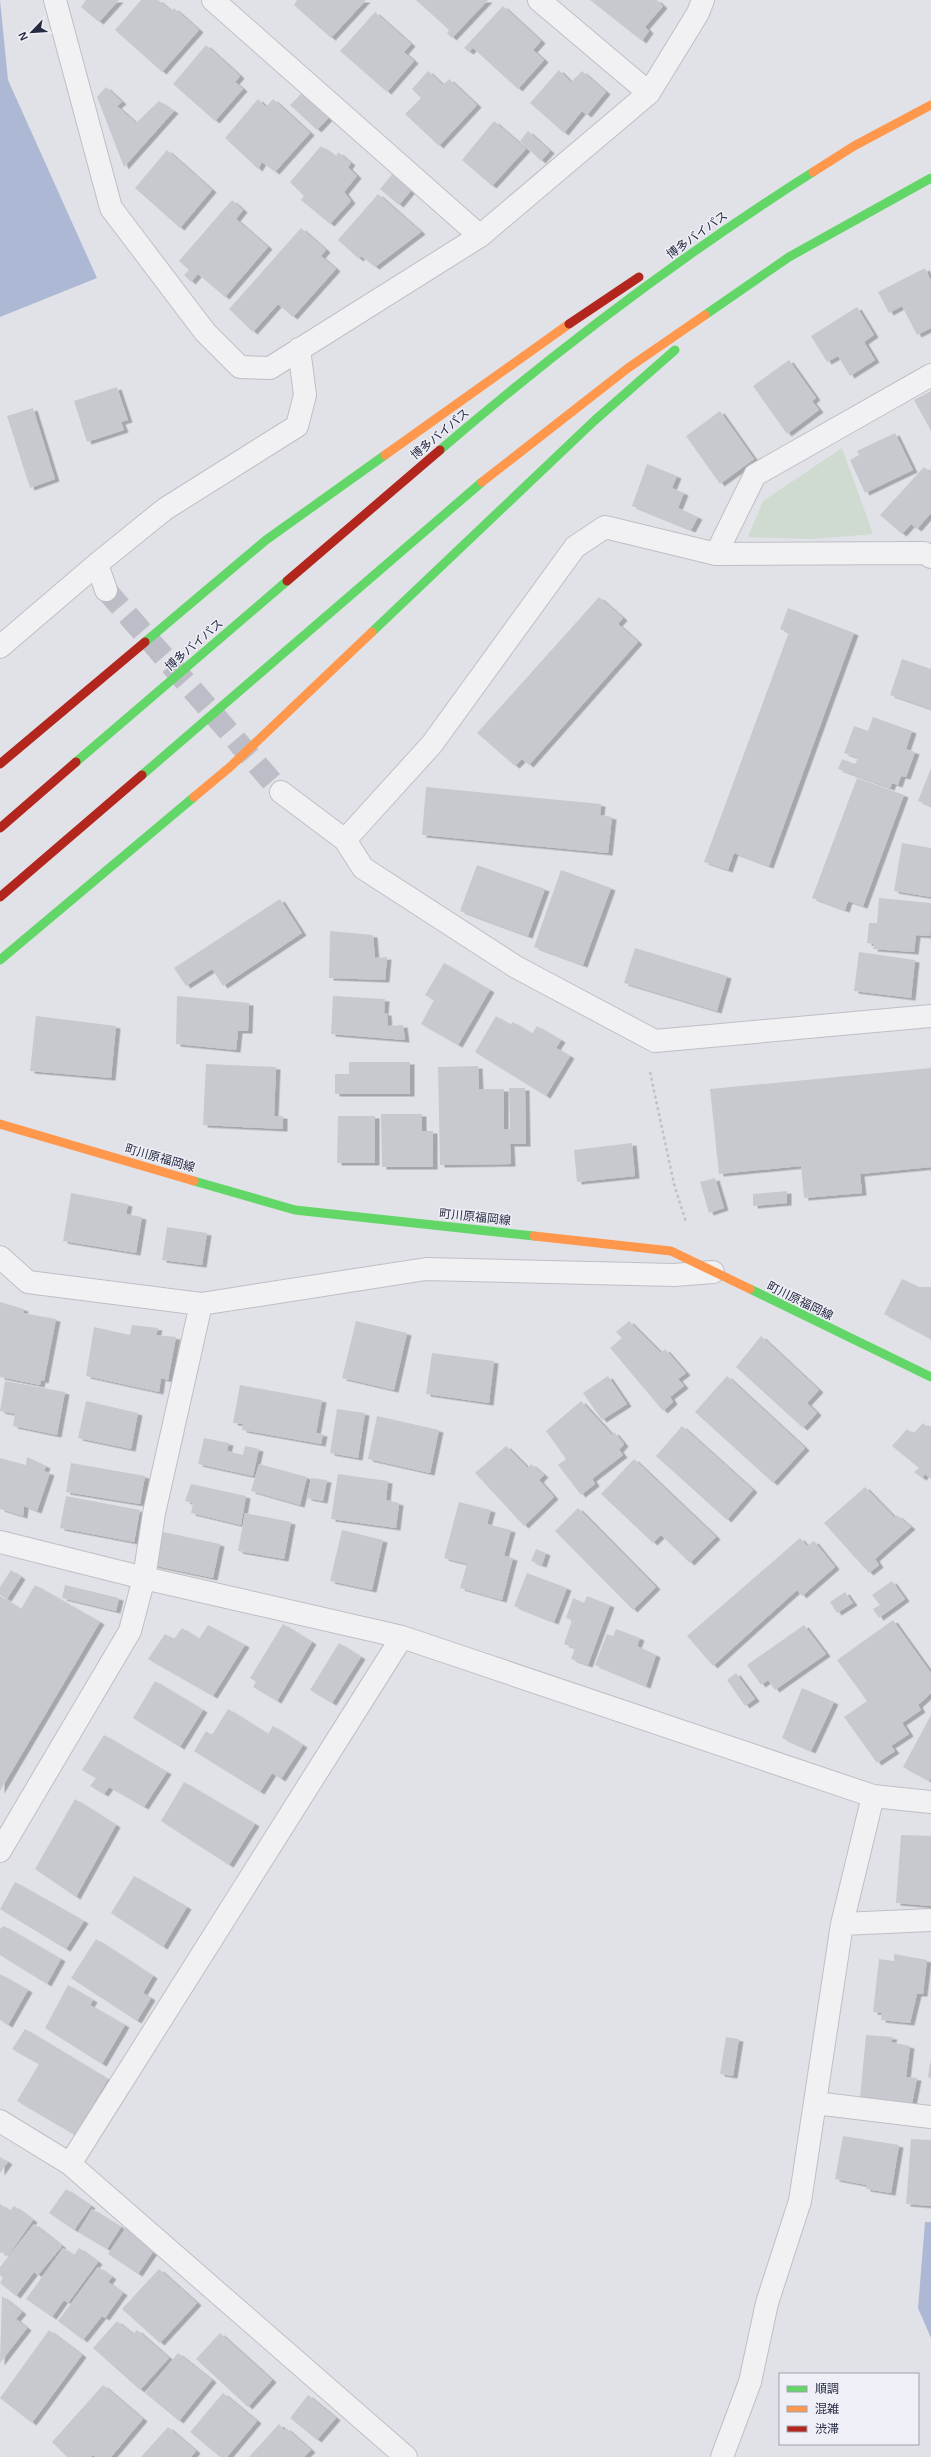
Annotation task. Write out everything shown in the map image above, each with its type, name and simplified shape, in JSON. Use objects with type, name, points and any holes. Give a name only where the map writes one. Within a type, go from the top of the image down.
[{"type":"main road","name":"博多バイパス","points":[[0,828],[461,432],[597,323],[744,216],[854,146],[931,105]]},
{"type":"main road","points":[[0,897],[484,481],[628,368],[789,257],[931,178]]},
{"type":"main road","points":[[0,764],[266,540],[614,292],[744,216]]},
{"type":"main road","points":[[0,960],[230,767],[594,421],[690,337],[789,257]]},
{"type":"main road","name":"町川原福岡線","points":[[0,1124],[295,1210],[671,1251],[931,1377]]},
{"type":"street","points":[[55,0],[111,208],[205,332],[240,367],[270,368],[480,236],[649,93],[698,13],[703,0]]},
{"type":"street","points":[[213,0],[480,236]]},
{"type":"street","points":[[539,0],[649,93]]},
{"type":"street","points":[[0,647],[97,564],[165,509],[297,426],[305,395],[299,349]]},
{"type":"street","points":[[716,554],[754,475],[931,374]]},
{"type":"street","points":[[345,840],[432,744],[576,546],[605,527],[716,554],[924,553],[931,557]]},
{"type":"street","points":[[97,564],[106,590]]},
{"type":"street","points":[[281,792],[345,840],[363,868],[516,967],[655,1041],[931,1016]]},
{"type":"street","points":[[0,1257],[28,1282],[201,1304],[426,1269],[674,1275],[713,1272]]},
{"type":"street","points":[[0,1851],[130,1631],[144,1578],[154,1513],[201,1304]]},
{"type":"street","points":[[0,1542],[144,1578],[402,1637],[872,1796],[931,1802]]},
{"type":"street","points":[[70,2164],[402,1637]]},
{"type":"street","points":[[722,2457],[750,2382],[767,2303],[800,2201],[842,1924],[872,1796]]},
{"type":"street","points":[[842,1924],[931,1920]]},
{"type":"street","points":[[815,2103],[931,2117]]},
{"type":"street","points":[[0,2121],[70,2164],[406,2457]]},
{"type":"path","points":[[655,1041],[647,1060],[674,1184],[686,1222],[671,1251]]},
{"type":"shaded area","points":[[842,448],[873,534],[812,539],[748,537],[763,501]]},
{"type":"water","points":[[0,0],[8,80],[97,278],[0,317]]},
{"type":"water","points":[[925,2222],[931,2222],[931,2338],[918,2308]]},
{"type":"building","points":[[86,0],[119,0],[99,22],[81,7]]},
{"type":"building","points":[[141,0],[158,0],[172,11],[174,8],[199,30],[162,72],[115,30]]},
{"type":"building","points":[[297,0],[366,0],[331,38],[294,5]]},
{"type":"building","points":[[416,0],[488,0],[452,38],[447,33],[449,30]]},
{"type":"building","points":[[590,0],[657,0],[663,6],[645,27],[649,31],[642,41]]},
{"type":"building","points":[[503,6],[541,41],[533,50],[544,60],[518,89],[473,48],[469,52],[464,48]]},
{"type":"building","points":[[375,12],[411,44],[404,52],[414,61],[387,92],[340,51]]},
{"type":"building","points":[[206,45],[240,76],[235,82],[243,89],[215,121],[173,84]]},
{"type":"building","points":[[559,70],[571,82],[582,71],[606,92],[587,115],[582,111],[564,133],[530,103]]},
{"type":"building","points":[[428,71],[443,85],[449,79],[477,105],[439,146],[405,114],[421,98],[412,89]]},
{"type":"building","points":[[106,87],[122,102],[117,106],[136,123],[159,101],[174,111],[124,167],[97,97]]},
{"type":"building","points":[[305,90],[331,115],[317,130],[290,105]]},
{"type":"building","points":[[258,99],[266,107],[273,99],[310,133],[275,172],[262,162],[258,169],[225,138]]},
{"type":"building","points":[[494,121],[526,149],[492,186],[462,160]]},
{"type":"building","points":[[528,131],[550,151],[541,161],[520,141]]},
{"type":"building","points":[[321,146],[336,157],[338,152],[351,163],[348,167],[357,176],[344,192],[351,201],[330,224],[301,200],[304,196],[290,182]]},
{"type":"building","points":[[167,150],[212,190],[180,228],[135,188]]},
{"type":"building","points":[[395,171],[414,187],[399,205],[380,189]]},
{"type":"building","points":[[378,194],[421,232],[375,267],[361,256],[359,259],[338,240]]},
{"type":"building","points":[[232,200],[243,210],[236,219],[268,247],[225,297],[198,274],[191,282],[184,275],[189,270],[179,261]]},
{"type":"building","points":[[301,228],[326,250],[321,256],[336,269],[293,317],[278,304],[253,332],[229,309]]},
{"type":"building","points":[[925,268],[931,281],[931,328],[917,335],[902,306],[889,313],[878,292]]},
{"type":"building","points":[[857,307],[874,335],[864,342],[875,360],[850,376],[838,356],[827,362],[811,336]]},
{"type":"building","points":[[789,360],[816,398],[812,401],[819,410],[787,434],[753,386]]},
{"type":"building","points":[[117,387],[128,420],[121,422],[124,430],[87,442],[74,401]]},
{"type":"building","points":[[931,391],[931,431],[914,400]]},
{"type":"building","points":[[33,408],[55,479],[30,488],[7,416]]},
{"type":"building","points":[[720,411],[754,459],[720,484],[686,436]]},
{"type":"building","points":[[895,433],[913,470],[865,493],[850,460],[859,455],[857,451]]},
{"type":"building","points":[[647,464],[677,476],[672,488],[684,493],[678,508],[698,517],[691,530],[632,506]]},
{"type":"building","points":[[924,467],[931,473],[931,513],[917,529],[911,524],[902,534],[880,515]]},
{"type":"building","points":[[599,597],[623,618],[618,624],[638,642],[529,765],[522,759],[515,766],[477,733]]},
{"type":"building","points":[[788,608],[854,633],[769,866],[734,853],[728,870],[704,862],[789,632],[780,629]]},
{"type":"building","points":[[902,659],[931,669],[931,709],[890,695]]},
{"type":"building","points":[[873,717],[912,731],[906,749],[915,752],[906,777],[901,776],[898,785],[892,783],[890,788],[838,769],[842,759],[855,764],[858,758],[844,753],[854,726],[868,731]]},
{"type":"building","points":[[931,768],[931,806],[918,801]]},
{"type":"building","points":[[857,778],[904,795],[863,906],[848,901],[845,910],[812,898]]},
{"type":"building","points":[[426,787],[601,804],[600,815],[612,817],[608,853],[422,835]]},
{"type":"building","points":[[902,843],[931,848],[931,897],[894,891]]},
{"type":"building","points":[[477,865],[545,889],[528,936],[460,911]]},
{"type":"building","points":[[561,870],[611,888],[583,965],[534,947]]},
{"type":"building","points":[[879,898],[931,903],[930,936],[916,935],[914,952],[873,949],[874,944],[867,943],[869,923],[877,923]]},
{"type":"building","points":[[280,899],[302,933],[223,986],[212,969],[186,986],[174,968]]},
{"type":"building","points":[[330,931],[373,935],[375,958],[387,957],[385,980],[329,978]]},
{"type":"building","points":[[635,948],[727,976],[717,1011],[624,983]]},
{"type":"building","points":[[859,952],[915,960],[911,998],[854,991]]},
{"type":"building","points":[[444,963],[490,990],[458,1045],[421,1024],[434,1000],[425,995]]},
{"type":"building","points":[[177,996],[249,1003],[248,1031],[238,1031],[236,1050],[176,1044]]},
{"type":"building","points":[[333,996],[385,999],[384,1013],[387,1013],[388,1026],[403,1025],[405,1040],[331,1034]]},
{"type":"building","points":[[36,1016],[116,1026],[111,1078],[30,1071]]},
{"type":"building","points":[[496,1016],[510,1025],[513,1022],[532,1034],[537,1026],[561,1040],[556,1048],[570,1056],[546,1096],[475,1052]]},
{"type":"building","points":[[349,1062],[410,1062],[410,1094],[335,1094],[335,1074],[349,1074]]},
{"type":"building","points":[[206,1064],[276,1067],[274,1116],[283,1116],[283,1129],[203,1125]]},
{"type":"building","points":[[478,1066],[479,1089],[504,1089],[504,1129],[510,1129],[509,1088],[525,1088],[526,1144],[510,1144],[511,1164],[440,1165],[438,1067]]},
{"type":"building","points":[[931,1068],[931,1167],[860,1174],[862,1193],[804,1198],[801,1166],[719,1174],[710,1089]]},
{"type":"building","points":[[381,1114],[422,1114],[422,1131],[433,1131],[433,1167],[382,1167]]},
{"type":"building","points":[[338,1116],[375,1116],[375,1163],[337,1163]]},
{"type":"building","points":[[632,1143],[635,1176],[577,1182],[574,1150]]},
{"type":"building","points":[[715,1178],[724,1208],[709,1213],[700,1182]]},
{"type":"building","points":[[787,1191],[787,1203],[753,1206],[753,1194]]},
{"type":"building","points":[[71,1193],[128,1204],[126,1214],[142,1217],[136,1253],[63,1241]]},
{"type":"building","points":[[167,1227],[207,1233],[202,1265],[162,1260]]},
{"type":"building","points":[[902,1279],[919,1287],[931,1287],[931,1339],[884,1314]]},
{"type":"building","points":[[0,1302],[24,1309],[23,1313],[56,1319],[44,1381],[41,1380],[40,1385],[0,1377]]},
{"type":"building","points":[[356,1321],[407,1333],[394,1390],[342,1378]]},
{"type":"building","points":[[629,1321],[661,1353],[665,1349],[686,1373],[678,1379],[684,1386],[670,1397],[673,1402],[663,1411],[610,1348],[622,1338],[616,1332]]},
{"type":"building","points":[[132,1325],[158,1328],[156,1335],[176,1337],[168,1380],[161,1378],[159,1392],[86,1376],[94,1327],[130,1335]]},
{"type":"building","points":[[761,1336],[819,1390],[807,1403],[817,1413],[803,1428],[736,1367]]},
{"type":"building","points":[[432,1353],[494,1361],[489,1403],[426,1394]]},
{"type":"building","points":[[608,1376],[627,1404],[602,1420],[583,1393]]},
{"type":"building","points":[[727,1376],[805,1448],[773,1483],[695,1412]]},
{"type":"building","points":[[5,1381],[65,1392],[57,1435],[13,1426],[15,1414],[0,1411]]},
{"type":"building","points":[[240,1385],[322,1400],[316,1433],[323,1434],[321,1444],[242,1430],[243,1424],[233,1423]]},
{"type":"building","points":[[86,1401],[138,1413],[131,1449],[78,1438]]},
{"type":"building","points":[[581,1401],[612,1435],[614,1432],[624,1444],[619,1450],[623,1455],[592,1479],[595,1484],[581,1495],[558,1465],[566,1459],[546,1431]]},
{"type":"building","points":[[337,1409],[365,1413],[358,1458],[330,1453]]},
{"type":"building","points":[[377,1416],[439,1430],[430,1473],[368,1459]]},
{"type":"building","points":[[923,1423],[929,1428],[931,1426],[931,1479],[925,1474],[922,1478],[914,1472],[919,1468],[892,1446],[907,1429],[913,1434]]},
{"type":"building","points":[[682,1426],[753,1490],[727,1520],[656,1456]]},
{"type":"building","points":[[204,1438],[229,1443],[227,1451],[243,1455],[245,1446],[259,1449],[253,1476],[198,1464]]},
{"type":"building","points":[[506,1446],[528,1468],[531,1464],[544,1475],[539,1480],[554,1497],[524,1526],[475,1473]]},
{"type":"building","points":[[27,1457],[46,1466],[44,1471],[50,1473],[37,1511],[24,1506],[23,1516],[0,1509],[0,1458],[26,1465]]},
{"type":"building","points":[[634,1459],[716,1537],[690,1563],[661,1535],[653,1543],[601,1494]]},
{"type":"building","points":[[71,1463],[145,1476],[140,1504],[66,1492]]},
{"type":"building","points":[[259,1464],[307,1477],[300,1505],[251,1491]]},
{"type":"building","points":[[338,1474],[388,1481],[386,1500],[399,1503],[396,1528],[331,1519]]},
{"type":"building","points":[[311,1478],[327,1480],[323,1501],[307,1498]]},
{"type":"building","points":[[191,1484],[246,1496],[241,1525],[191,1513],[193,1503],[185,1501]]},
{"type":"building","points":[[865,1487],[895,1518],[897,1515],[911,1527],[875,1559],[879,1565],[869,1573],[824,1523]]},
{"type":"building","points":[[66,1496],[140,1510],[134,1542],[60,1528]]},
{"type":"building","points":[[459,1502],[491,1510],[487,1524],[511,1530],[504,1556],[513,1558],[502,1600],[460,1588],[467,1564],[444,1558]]},
{"type":"building","points":[[578,1508],[656,1587],[633,1610],[555,1531]]},
{"type":"building","points":[[245,1513],[291,1522],[284,1559],[238,1551]]},
{"type":"building","points":[[154,1530],[220,1544],[213,1578],[147,1564]]},
{"type":"building","points":[[342,1530],[383,1540],[372,1590],[330,1581]]},
{"type":"building","points":[[800,1538],[807,1546],[814,1541],[835,1567],[802,1596],[797,1590],[713,1666],[687,1636]]},
{"type":"building","points":[[536,1549],[546,1553],[542,1565],[531,1561]]},
{"type":"building","points":[[11,1570],[21,1577],[7,1599],[0,1595],[0,1587]]},
{"type":"building","points":[[527,1573],[567,1588],[554,1622],[514,1606]]},
{"type":"building","points":[[892,1581],[905,1599],[879,1618],[873,1609],[880,1605],[872,1595]]},
{"type":"building","points":[[35,1585],[100,1622],[0,1791],[0,1596],[21,1609]]},
{"type":"building","points":[[65,1585],[119,1598],[116,1611],[62,1598]]},
{"type":"building","points":[[845,1592],[853,1603],[837,1613],[830,1602]]},
{"type":"building","points":[[587,1596],[610,1605],[588,1665],[571,1659],[575,1648],[564,1644],[572,1620],[566,1618],[573,1598],[584,1603]]},
{"type":"building","points":[[893,1620],[931,1673],[931,1693],[918,1705],[921,1710],[902,1723],[909,1734],[891,1746],[895,1751],[877,1763],[844,1717],[867,1701],[837,1660]]},
{"type":"building","points":[[283,1624],[312,1642],[277,1701],[253,1687],[256,1682],[250,1678]]},
{"type":"building","points":[[208,1625],[245,1645],[213,1696],[148,1659],[165,1634],[174,1639],[182,1628],[199,1639]]},
{"type":"building","points":[[804,1625],[826,1654],[775,1690],[768,1680],[761,1685],[747,1665]]},
{"type":"building","points":[[616,1629],[640,1638],[637,1646],[656,1655],[646,1686],[595,1665],[607,1634],[613,1636]]},
{"type":"building","points":[[339,1643],[361,1657],[332,1703],[310,1690]]},
{"type":"building","points":[[736,1673],[755,1699],[745,1706],[727,1680]]},
{"type":"building","points":[[155,1681],[203,1710],[180,1747],[133,1718]]},
{"type":"building","points":[[802,1688],[834,1702],[811,1751],[782,1738]]},
{"type":"building","points":[[228,1709],[268,1734],[273,1726],[303,1745],[281,1779],[272,1773],[260,1792],[194,1751],[206,1731],[212,1735]]},
{"type":"building","points":[[931,1715],[931,1778],[929,1781],[903,1767]]},
{"type":"building","points":[[104,1735],[167,1772],[144,1807],[109,1787],[104,1794],[90,1786],[96,1778],[82,1770]]},
{"type":"building","points":[[184,1782],[255,1824],[229,1865],[161,1821]]},
{"type":"building","points":[[75,1799],[116,1825],[76,1897],[35,1869]]},
{"type":"building","points":[[901,1835],[931,1836],[931,1906],[896,1903]]},
{"type":"building","points":[[134,1876],[187,1907],[163,1947],[111,1913]]},
{"type":"building","points":[[15,1882],[84,1921],[66,1949],[0,1909]]},
{"type":"building","points":[[4,1926],[61,1959],[47,1984],[0,1955],[0,1929]]},
{"type":"building","points":[[96,1939],[153,1976],[143,1993],[151,1998],[137,2021],[71,1978]]},
{"type":"building","points":[[894,1954],[927,1960],[923,1994],[917,1994],[910,2023],[881,2020],[882,2013],[873,2012],[879,1959],[894,1961]]},
{"type":"building","points":[[0,1974],[28,1990],[8,2025],[0,2020]]},
{"type":"building","points":[[68,1985],[93,2000],[90,2005],[125,2025],[102,2064],[45,2028]]},
{"type":"building","points":[[25,2029],[108,2079],[75,2135],[17,2101],[39,2064],[12,2049]]},
{"type":"building","points":[[866,2035],[893,2037],[891,2042],[910,2046],[906,2077],[917,2078],[912,2104],[860,2098]]},
{"type":"building","points":[[726,2037],[739,2039],[733,2076],[720,2074]]},
{"type":"building","points":[[931,2063],[931,2078],[928,2077]]},
{"type":"building","points":[[843,2136],[899,2145],[891,2193],[866,2189],[866,2185],[835,2179]]},
{"type":"building","points":[[911,2139],[931,2140],[931,2206],[906,2204]]},
{"type":"building","points":[[0,2157],[8,2162],[0,2173]]},
{"type":"building","points":[[66,2189],[91,2206],[74,2230],[49,2213]]},
{"type":"building","points":[[0,2204],[10,2211],[14,2206],[33,2220],[8,2256],[1,2252],[0,2254]]},
{"type":"building","points":[[92,2209],[121,2227],[107,2249],[78,2232]]},
{"type":"building","points":[[34,2224],[62,2246],[38,2275],[34,2272],[16,2296],[0,2283],[3,2278],[0,2275],[0,2267]]},
{"type":"building","points":[[127,2226],[157,2246],[138,2274],[108,2254]]},
{"type":"building","points":[[63,2248],[74,2255],[79,2248],[98,2262],[68,2303],[64,2300],[52,2317],[26,2299]]},
{"type":"building","points":[[98,2267],[112,2277],[108,2282],[123,2293],[105,2318],[102,2316],[83,2340],[58,2321]]},
{"type":"building","points":[[159,2269],[197,2303],[160,2343],[122,2309]]},
{"type":"building","points":[[2,2296],[22,2312],[16,2319],[27,2328],[0,2363]]},
{"type":"building","points":[[117,2321],[133,2334],[137,2330],[169,2358],[140,2390],[93,2348]]},
{"type":"building","points":[[49,2330],[82,2355],[32,2423],[0,2398]]},
{"type":"building","points":[[220,2333],[272,2380],[248,2407],[196,2359]]},
{"type":"building","points":[[178,2353],[212,2380],[179,2421],[145,2393]]},
{"type":"building","points":[[103,2385],[143,2419],[111,2457],[96,2457],[93,2455],[90,2457],[67,2457],[52,2442]]},
{"type":"building","points":[[223,2393],[257,2421],[227,2457],[220,2457],[190,2432]]},
{"type":"building","points":[[308,2395],[336,2418],[317,2440],[290,2418]]},
{"type":"building","points":[[279,2424],[284,2430],[286,2428],[311,2450],[304,2457],[249,2457]]},
{"type":"building","points":[[168,2427],[196,2451],[191,2457],[141,2457]]},
{"type":"tunnel","points":[[106,590],[281,792]]},
{"type":"traffic: fast","points":[[440,450],[485,412],[622,304],[716,236],[813,172]]},
{"type":"traffic: fast","points":[[705,315],[789,257],[931,178]]},
{"type":"traffic: fast","points":[[372,632],[594,421],[675,350]]},
{"type":"traffic: fast","points":[[145,642],[266,540],[385,455]]},
{"type":"traffic: fast","points":[[142,775],[482,482]]},
{"type":"traffic: fast","points":[[76,762],[287,581]]},
{"type":"traffic: fast","points":[[0,960],[194,797]]},
{"type":"traffic: fast","points":[[194,1181],[295,1210],[534,1236]]},
{"type":"traffic: fast","points":[[750,1289],[931,1377]]},
{"type":"traffic: slow","points":[[813,172],[854,146],[931,105]]},
{"type":"traffic: slow","points":[[482,482],[628,368],[705,315]]},
{"type":"traffic: slow","points":[[385,455],[569,324]]},
{"type":"traffic: slow","points":[[194,797],[230,767],[372,632]]},
{"type":"traffic: slow","points":[[0,1124],[194,1181]]},
{"type":"traffic: slow","points":[[534,1236],[671,1251],[750,1289]]},
{"type":"traffic: jam","points":[[569,324],[639,277]]},
{"type":"traffic: jam","points":[[287,581],[440,450]]},
{"type":"traffic: jam","points":[[0,764],[145,642]]},
{"type":"traffic: jam","points":[[0,828],[76,762]]},
{"type":"traffic: jam","points":[[0,897],[142,775]]}]
